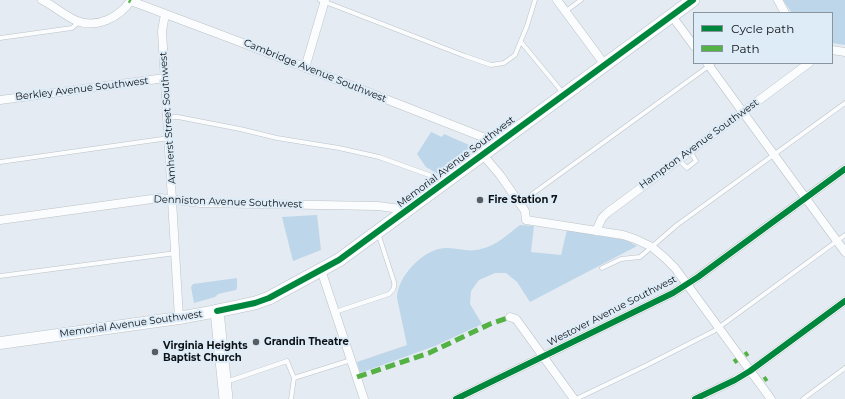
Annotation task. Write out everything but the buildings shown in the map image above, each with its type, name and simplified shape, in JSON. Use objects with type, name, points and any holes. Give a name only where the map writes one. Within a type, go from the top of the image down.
[{"type":"main road","name":"Memorial Avenue Southwest","points":[[217,311],[255,303],[269,298],[339,260],[378,233],[693,0]]},
{"type":"main road","points":[[217,311],[226,399]]},
{"type":"street","points":[[42,0],[79,22],[87,23],[103,21],[119,13],[131,0]]},
{"type":"street","name":"Cambridge Avenue Southwest","points":[[131,0],[498,143]]},
{"type":"street","points":[[557,0],[605,65]]},
{"type":"street","points":[[778,0],[782,12]]},
{"type":"street","points":[[305,68],[323,1]]},
{"type":"street","name":"Amherst Street Southwest","points":[[165,14],[162,31],[179,318]]},
{"type":"street","points":[[672,16],[693,45]]},
{"type":"street","points":[[833,50],[845,52]]},
{"type":"street","points":[[709,64],[845,252]]},
{"type":"street","name":"Hampton Avenue Southwest","points":[[596,231],[598,224],[607,213],[808,64]]},
{"type":"street","name":"Berkley Avenue Southwest","points":[[0,100],[165,78]]},
{"type":"street","points":[[483,155],[525,210],[526,220],[623,235],[652,247],[670,263],[687,284],[771,399]]},
{"type":"street","name":"Westover Avenue Southwest","points":[[456,399],[659,300],[687,284],[845,169]]},
{"type":"street","name":"Denniston Avenue Southwest","points":[[0,220],[158,198],[202,203],[378,206],[408,210]]},
{"type":"street","points":[[321,270],[364,399]]},
{"type":"street","points":[[695,399],[735,380],[845,301]]},
{"type":"street","name":"Memorial Avenue Southwest","points":[[0,343],[179,318],[217,311]]},
{"type":"street","points":[[510,317],[516,319],[575,399]]},
{"type":"lane","points":[[323,1],[465,56],[491,65],[498,65],[510,60],[517,51],[535,0]]},
{"type":"lane","points":[[566,11],[581,0]]},
{"type":"lane","points":[[0,38],[72,28],[79,22]]},
{"type":"lane","points":[[521,42],[564,95]]},
{"type":"lane","points":[[520,203],[709,64]]},
{"type":"lane","points":[[602,268],[621,259],[640,257],[677,226],[845,104]]},
{"type":"lane","points":[[168,117],[178,117],[277,138],[373,155],[447,182]]},
{"type":"lane","points":[[0,162],[169,138]]},
{"type":"lane","points":[[678,159],[687,168],[696,161],[690,151]]},
{"type":"lane","points":[[335,312],[388,294],[393,290],[395,286],[394,282],[378,233]]},
{"type":"lane","points":[[575,399],[645,366],[719,327],[845,235]]},
{"type":"lane","points":[[0,276],[176,253]]},
{"type":"lane","points":[[294,378],[351,360]]},
{"type":"lane","points":[[224,382],[288,361],[294,378],[291,399]]},
{"type":"lane","points":[[803,399],[845,368]]},
{"type":"shaded area","points":[[783,0],[845,0],[845,45],[833,43],[833,12],[791,12]]},
{"type":"shaded area","points":[[431,132],[442,137],[444,134],[476,148],[440,175],[426,167],[417,154]]},
{"type":"shaded area","points":[[317,215],[321,250],[293,261],[282,217]]},
{"type":"shaded area","points":[[520,225],[534,226],[531,252],[561,255],[567,230],[626,240],[637,246],[530,302],[517,282],[506,273],[495,273],[479,280],[471,291],[470,304],[482,324],[435,346],[360,373],[357,362],[407,345],[397,298],[398,290],[406,273],[420,259],[428,253],[445,248],[476,250],[492,245]]},
{"type":"shaded area","points":[[237,278],[236,290],[218,294],[215,297],[194,303],[191,287],[193,284]]},
{"type":"marked path","points":[[357,377],[429,353],[490,324],[510,317]]},
{"type":"cycle path","points":[[217,311],[255,303],[269,298],[339,260],[693,0]]},
{"type":"cycle path","points":[[456,399],[673,293],[698,277],[845,169]]},
{"type":"cycle path","points":[[695,399],[735,380],[750,371],[845,301]]},
{"type":"place","name":"Fire Station 7","points":[[480,200]]},
{"type":"place","name":"Grandin Theatre","points":[[256,342]]},
{"type":"place","name":"Virginia Heights Baptist Church","points":[[155,352]]}]
